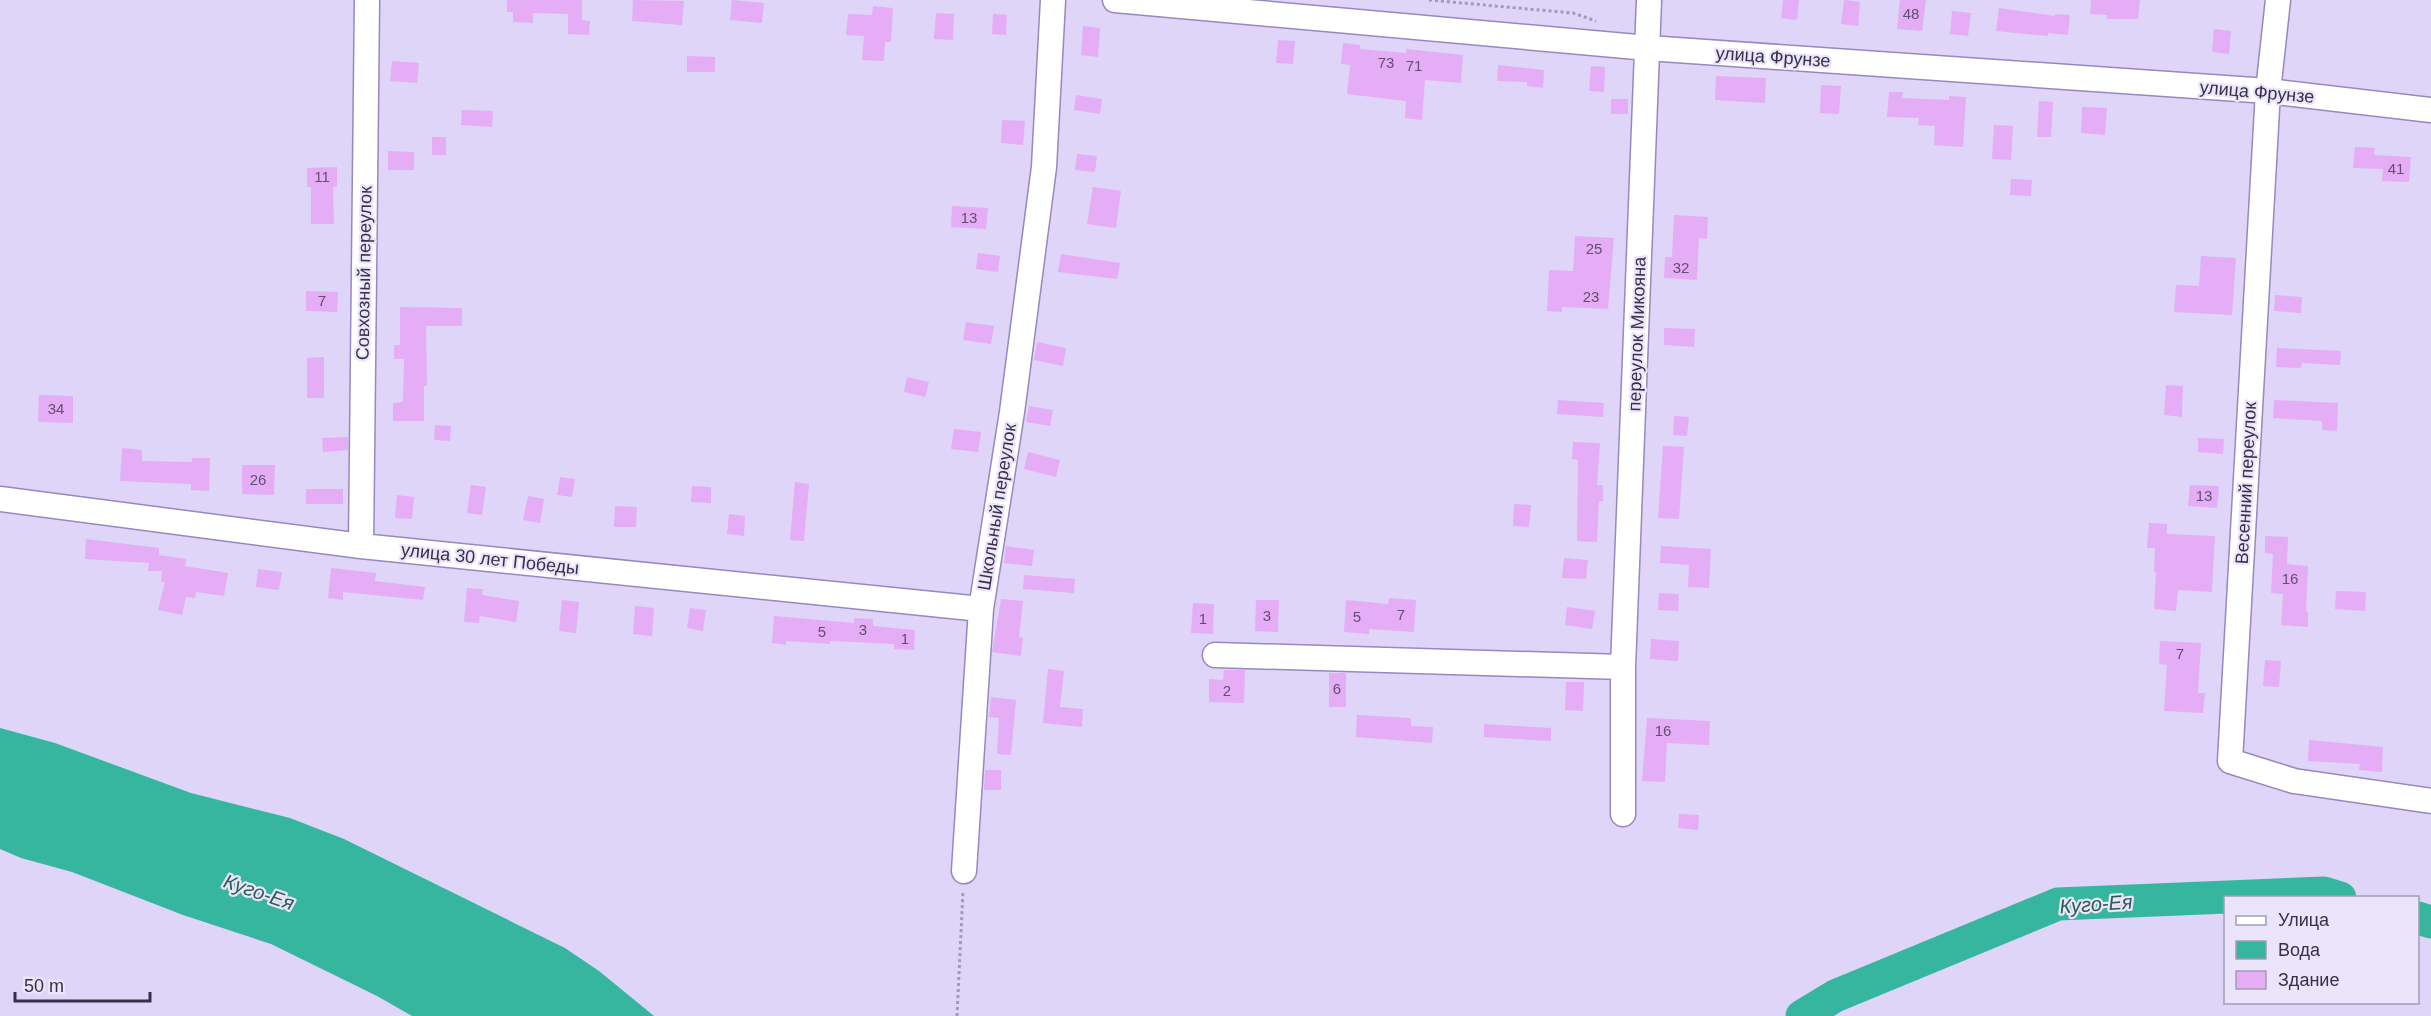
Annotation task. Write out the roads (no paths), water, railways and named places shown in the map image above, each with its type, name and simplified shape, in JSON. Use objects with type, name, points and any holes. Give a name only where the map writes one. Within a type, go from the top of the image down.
[{"type":"street","name":"Совхозный переулок","points":[[361,546],[367,0]]},
{"type":"street","name":"Школьный переулок","points":[[964,871],[981,609],[1012,412],[1044,166],[1053,0]]},
{"type":"street","name":"улица Фрунзе","points":[[1115,0],[1648,48],[2268,91],[2431,110]]},
{"type":"street","name":"переулок Микояна","points":[[1623,814],[1623,667],[1649,0]]},
{"type":"street","name":"Весенний переулок","points":[[2278,0],[2268,91],[2230,761],[2294,781],[2431,801]]},
{"type":"street","name":"улица 30 лет Победы","points":[[0,499],[361,546],[981,609]]},
{"type":"street","points":[[1215,655],[1623,667]]},
{"type":"water","points":[[0,728],[55,743],[191,793],[290,818],[344,839],[565,948],[599,971],[654,1016],[412,1016],[377,996],[271,944],[183,915],[72,872],[21,858],[0,849]]},
{"type":"waterway","name":"Куго-Ея","points":[[2251,896],[2324,893],[2334,896]]},
{"type":"waterway","name":"Куго-Ея","points":[[1802,1016],[1835,996],[2058,904],[2224,897]]},
{"type":"waterway","name":"Куго-Ея","points":[[2419,918],[2431,922]]}]
